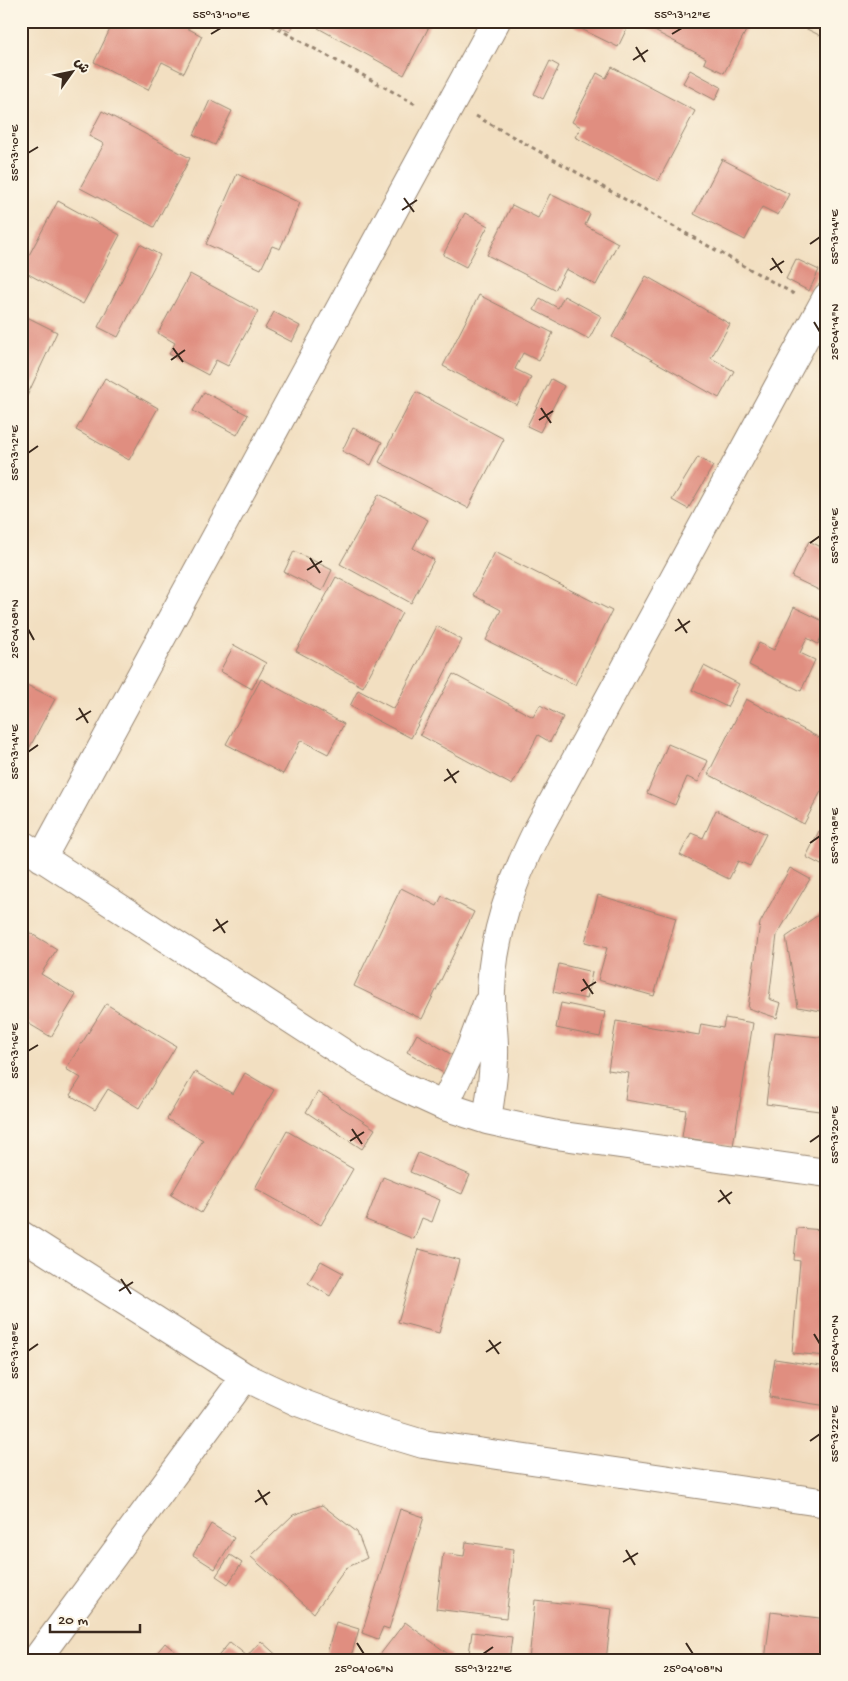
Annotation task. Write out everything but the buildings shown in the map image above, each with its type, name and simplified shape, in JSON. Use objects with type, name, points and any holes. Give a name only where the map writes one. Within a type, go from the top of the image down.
[{"type":"street","points":[[496,21],[32,851],[354,1060],[398,1085],[444,1106],[487,1120],[556,1136],[827,1173]]},
{"type":"street","points":[[487,1120],[494,1056],[491,991],[496,950],[505,910],[518,870],[532,840],[824,303]]},
{"type":"street","points":[[444,1106],[470,1050],[491,991]]},
{"type":"street","points":[[21,1235],[245,1377],[298,1402],[360,1425],[422,1444],[827,1503]]},
{"type":"street","points":[[36,1660],[245,1377]]},
{"type":"path","points":[[264,21],[447,111],[824,303]]}]
